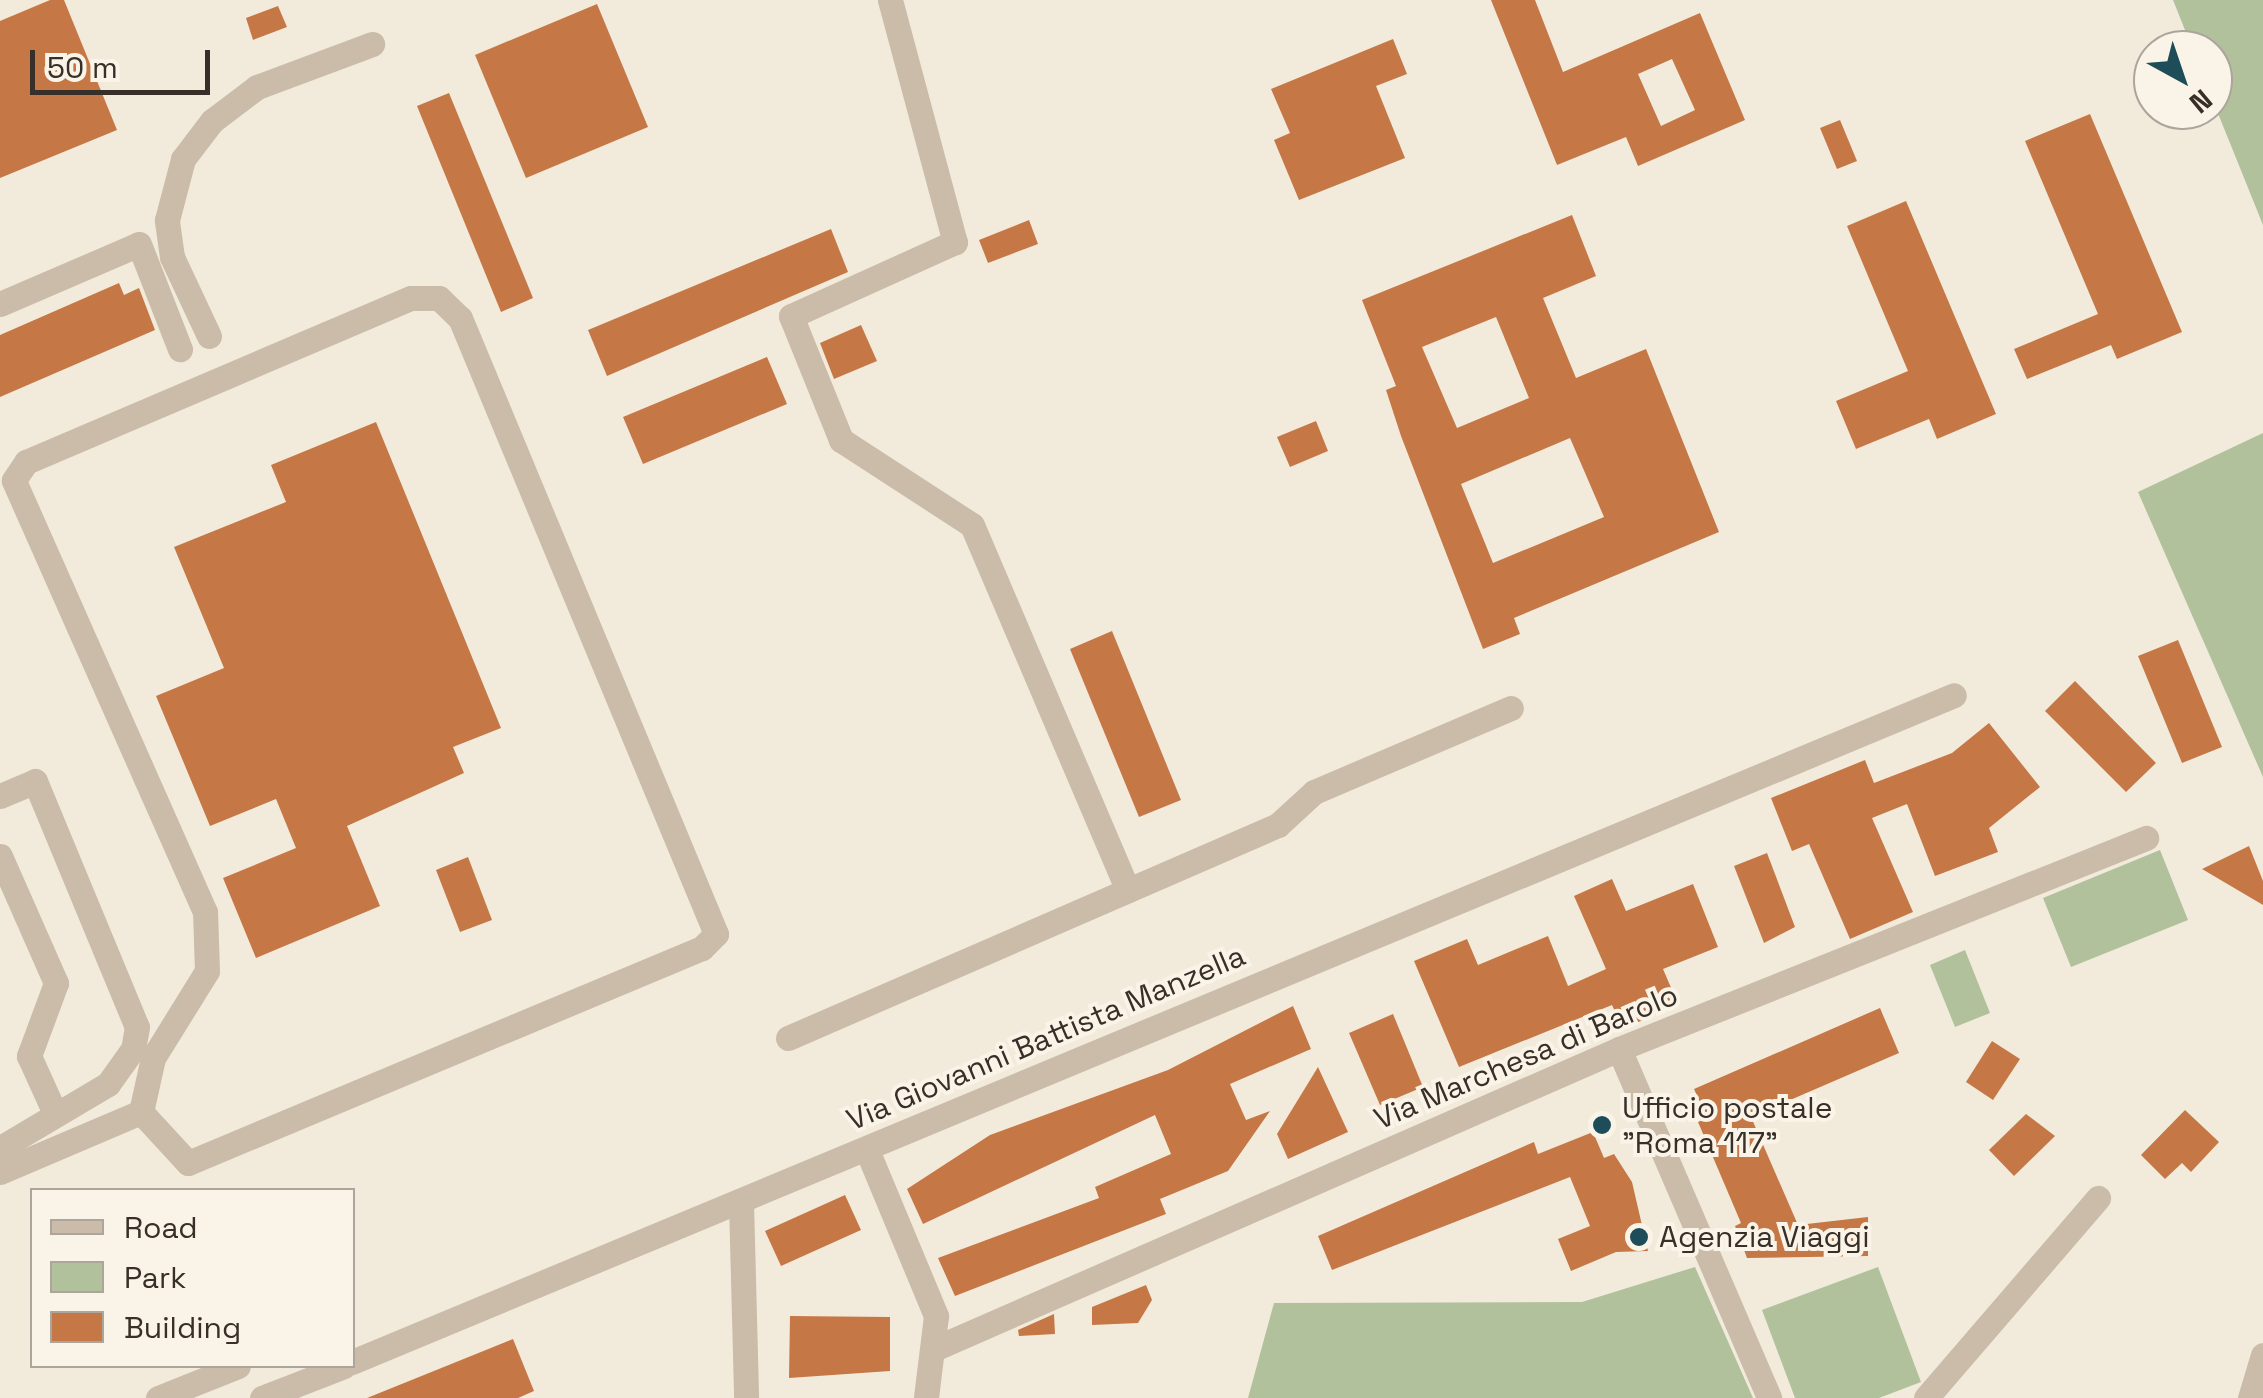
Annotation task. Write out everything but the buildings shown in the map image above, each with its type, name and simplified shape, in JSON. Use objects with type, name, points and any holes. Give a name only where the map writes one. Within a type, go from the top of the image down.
[{"type":"street","points":[[890,0],[955,242],[791,316],[842,440],[972,525],[1128,890]]},
{"type":"street","points":[[209,336],[172,257],[167,220],[183,158],[212,121],[257,87],[372,44]]},
{"type":"street","points":[[0,304],[139,244],[180,349]]},
{"type":"street","points":[[411,298],[439,298],[460,318],[716,934],[702,948],[188,1164],[141,1112],[153,1058],[207,970],[208,927],[14,480],[26,462],[411,298]]},
{"type":"street","name":"Via Giovanni Battista Manzella","points":[[355,1361],[1954,694]]},
{"type":"street","points":[[788,1038],[1278,826],[1314,792],[1512,708]]},
{"type":"street","points":[[0,796],[35,781],[137,1027],[133,1049],[108,1084],[54,1111],[0,1148]]},
{"type":"street","name":"Via Marchesa di Barolo","points":[[936,1348],[1619,1049],[2146,838]]},
{"type":"street","points":[[0,856],[56,983],[30,1056],[54,1111]]},
{"type":"street","points":[[1619,1049],[1769,1398]]},
{"type":"street","points":[[0,1172],[141,1112]]},
{"type":"street","points":[[867,1150],[936,1316],[936,1348],[926,1398]]},
{"type":"street","points":[[1926,1398],[2098,1198]]},
{"type":"street","points":[[741,1202],[746,1398]]},
{"type":"street","points":[[2250,1398],[2263,1355]]},
{"type":"street","points":[[158,1398],[233,1368]]},
{"type":"street","points":[[262,1398],[338,1368]]},
{"type":"green space","points":[[2173,0],[2263,0],[2263,225],[2225,130],[2233,130],[2233,30],[2185,30]]},
{"type":"green space","points":[[2263,433],[2263,777],[2138,492]]},
{"type":"green space","points":[[2160,850],[2188,920],[2071,967],[2043,898]]},
{"type":"green space","points":[[1965,950],[1990,1013],[1955,1027],[1930,965]]},
{"type":"green space","points":[[1695,1267],[1753,1398],[1248,1398],[1274,1303],[1582,1302]]},
{"type":"green space","points":[[1878,1267],[1921,1382],[1879,1398],[1795,1398],[1762,1310]]},
{"type":"place","name":"Ufficio postale \"Roma 117\"","points":[[1602,1125]]},
{"type":"place","name":"Agenzia Viaggi","points":[[1639,1237]]}]
